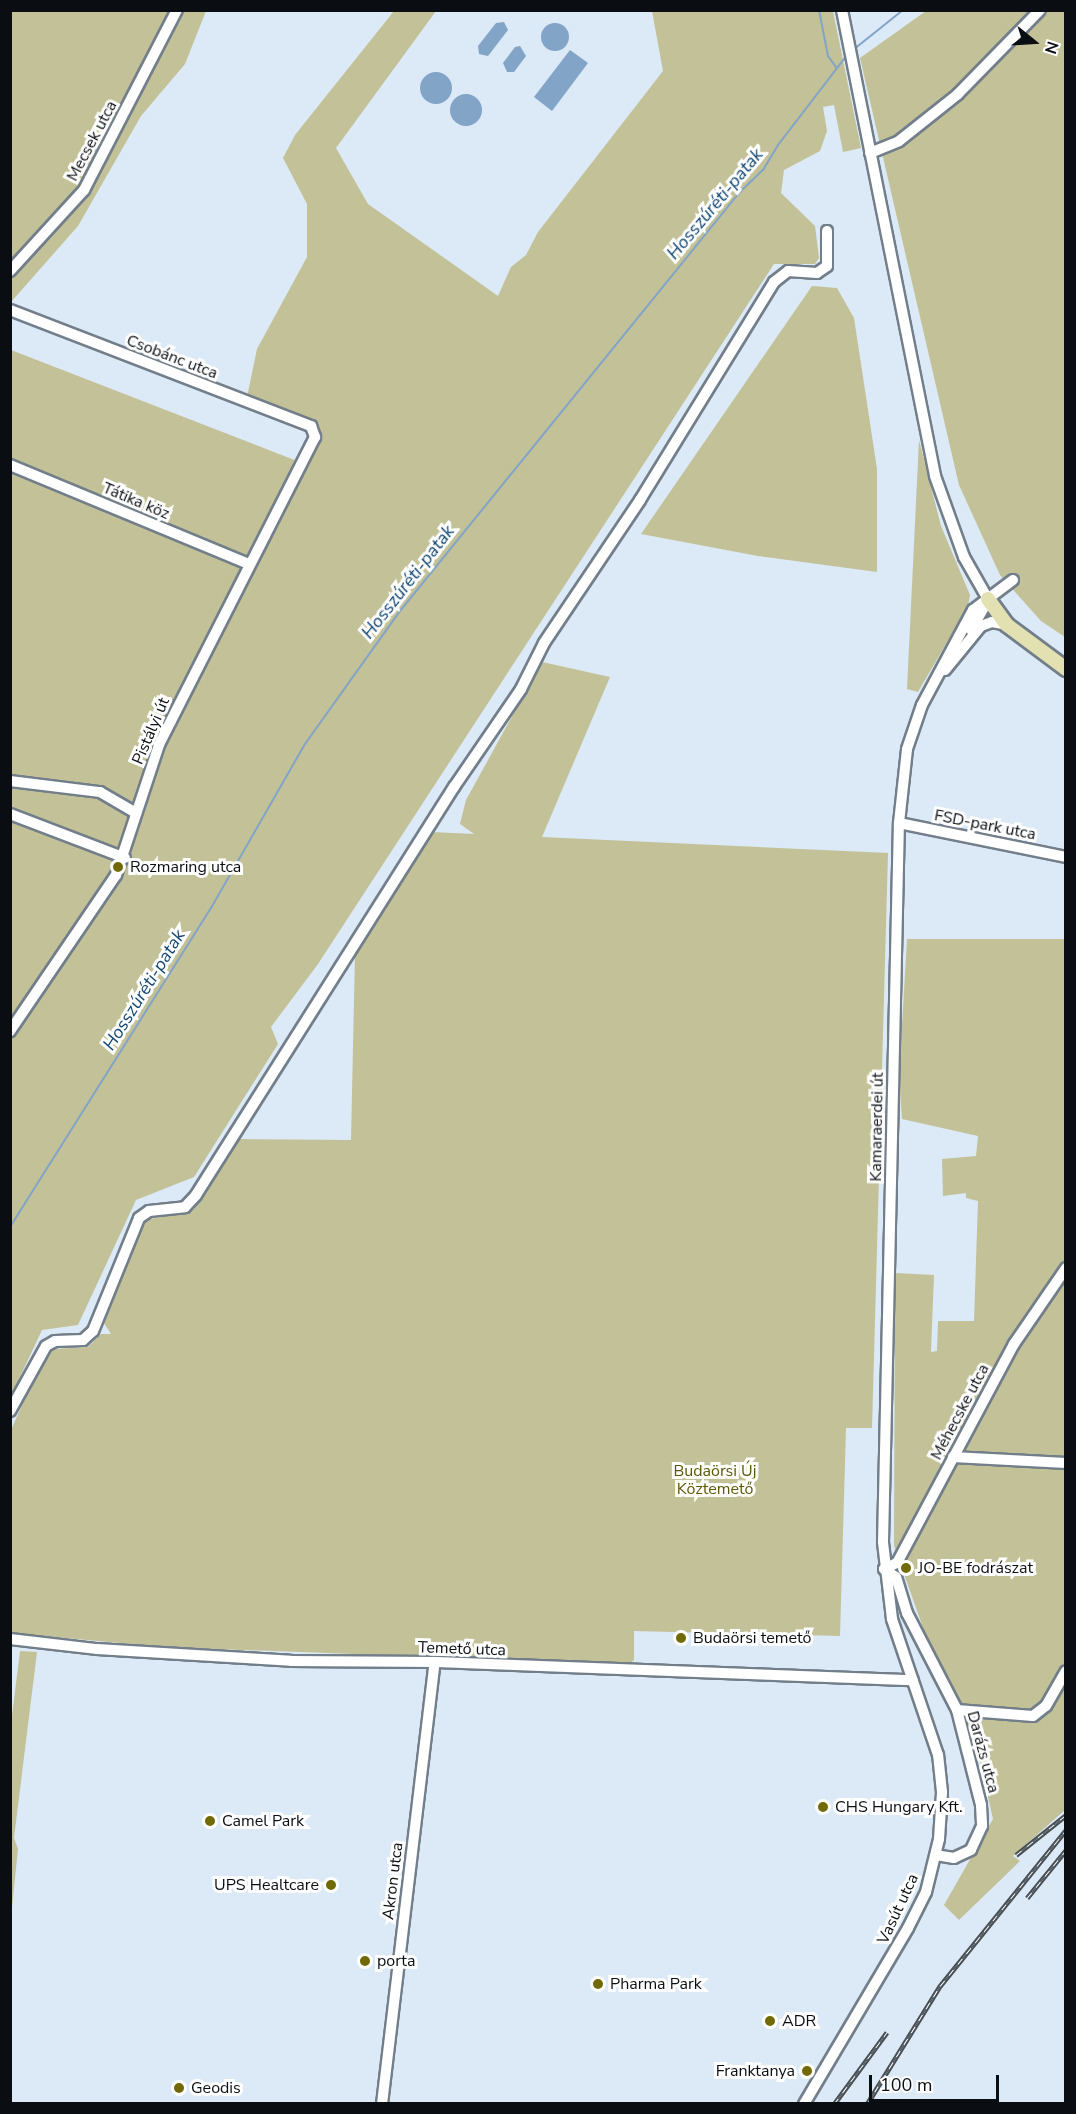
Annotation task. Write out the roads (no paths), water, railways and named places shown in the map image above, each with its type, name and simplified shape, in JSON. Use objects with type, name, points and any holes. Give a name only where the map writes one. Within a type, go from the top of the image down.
[{"type":"main road","points":[[988,599],[1007,625],[1065,669]]},
{"type":"street","name":"Mecsek utca","points":[[10,271],[84,190],[177,10]]},
{"type":"street","points":[[842,10],[934,476],[964,556],[988,599],[1013,580]]},
{"type":"street","points":[[870,153],[893,145],[940,109],[1040,10]]},
{"type":"street","points":[[10,1411],[46,1346],[55,1341],[83,1340],[93,1331],[140,1218],[154,1210],[184,1207],[196,1195],[454,787],[525,683],[544,644],[634,509],[774,282],[788,271],[817,273],[827,266],[827,231]]},
{"type":"street","name":"Csobánc utca","points":[[10,310],[311,426],[315,437]]},
{"type":"street","name":"Pistályi út","points":[[10,1031],[125,858],[136,813],[159,745],[315,437]]},
{"type":"street","name":"Tátika köz","points":[[10,465],[249,564]]},
{"type":"street","name":"Kamaraerdei út","points":[[930,690],[968,638],[988,599]]},
{"type":"street","name":"Kamaraerdei út","points":[[884,1569],[899,823],[907,749],[930,690],[973,610],[988,599]]},
{"type":"street","name":"Kamaraerdei út","points":[[968,638],[985,624],[1007,625]]},
{"type":"street","points":[[10,781],[100,792],[136,813]]},
{"type":"street","points":[[10,814],[125,858]]},
{"type":"street","name":"FSD-park utca","points":[[899,823],[1065,857]]},
{"type":"street","name":"Méhecske utca","points":[[884,1569],[897,1563],[1014,1344],[1065,1268]]},
{"type":"street","points":[[953,1457],[1065,1463]]},
{"type":"street","name":"Vasút utca","points":[[804,2103],[909,1928],[926,1892],[936,1855],[942,1809],[938,1755],[892,1619],[884,1569]]},
{"type":"street","name":"Darázs utca","points":[[884,1569],[896,1577],[906,1613],[957,1710],[977,1785],[982,1826],[974,1846],[966,1854],[954,1858],[936,1855]]},
{"type":"street","name":"Temető utca","points":[[10,1639],[97,1649],[291,1661],[435,1662],[914,1680]]},
{"type":"street","name":"Akron utca","points":[[382,2103],[435,1662]]},
{"type":"street","points":[[957,1710],[1033,1716],[1046,1706],[1065,1671]]},
{"type":"water","points":[[504,22],[508,30],[488,56],[479,54],[478,46],[496,23]]},
{"type":"water","points":[[555,23],[565,27],[569,37],[565,47],[555,51],[545,47],[541,37],[545,27]]},
{"type":"water","points":[[520,46],[526,56],[514,72],[507,72],[503,63],[515,47]]},
{"type":"water","points":[[570,50],[588,63],[552,111],[534,97]]},
{"type":"water","points":[[436,72],[448,76],[452,88],[448,100],[436,104],[424,100],[420,88],[424,76]]},
{"type":"water","points":[[466,94],[478,98],[482,110],[478,122],[466,126],[454,122],[450,110],[454,98]]},
{"type":"waterway","points":[[819,10],[828,56],[836,67]]},
{"type":"waterway","name":"Hosszúréti-patak","points":[[853,50],[903,10]]},
{"type":"waterway","name":"Hosszúréti-patak","points":[[10,1227],[211,908],[305,744],[400,611],[739,193],[763,170],[778,145],[847,55]]},
{"type":"railway","points":[[1016,1855],[1066,1815]]},
{"type":"railway","points":[[867,2104],[940,1986],[1066,1830]]},
{"type":"railway","points":[[1027,1898],[1066,1850]]},
{"type":"railway","points":[[834,2104],[887,2032]]},
{"type":"place","name":"Rozmaring utca","points":[[118,867]]},
{"type":"place","name":"JO-BE fodrászat","points":[[906,1568]]},
{"type":"place","name":"Budaörsi temető","points":[[681,1638]]},
{"type":"place","name":"CHS Hungary Kft.","points":[[823,1807]]},
{"type":"place","name":"Camel Park","points":[[210,1821]]},
{"type":"place","name":"UPS Healtcare","points":[[331,1885]]},
{"type":"place","name":"porta","points":[[365,1961]]},
{"type":"place","name":"Pharma Park","points":[[598,1984]]},
{"type":"place","name":"ADR","points":[[770,2021]]},
{"type":"place","name":"Franktanya","points":[[807,2071]]},
{"type":"place","name":"Geodis","points":[[179,2088]]},
{"type":"park label","name":"Budaörsi Új Köztemető","points":[[715,1480]]}]
